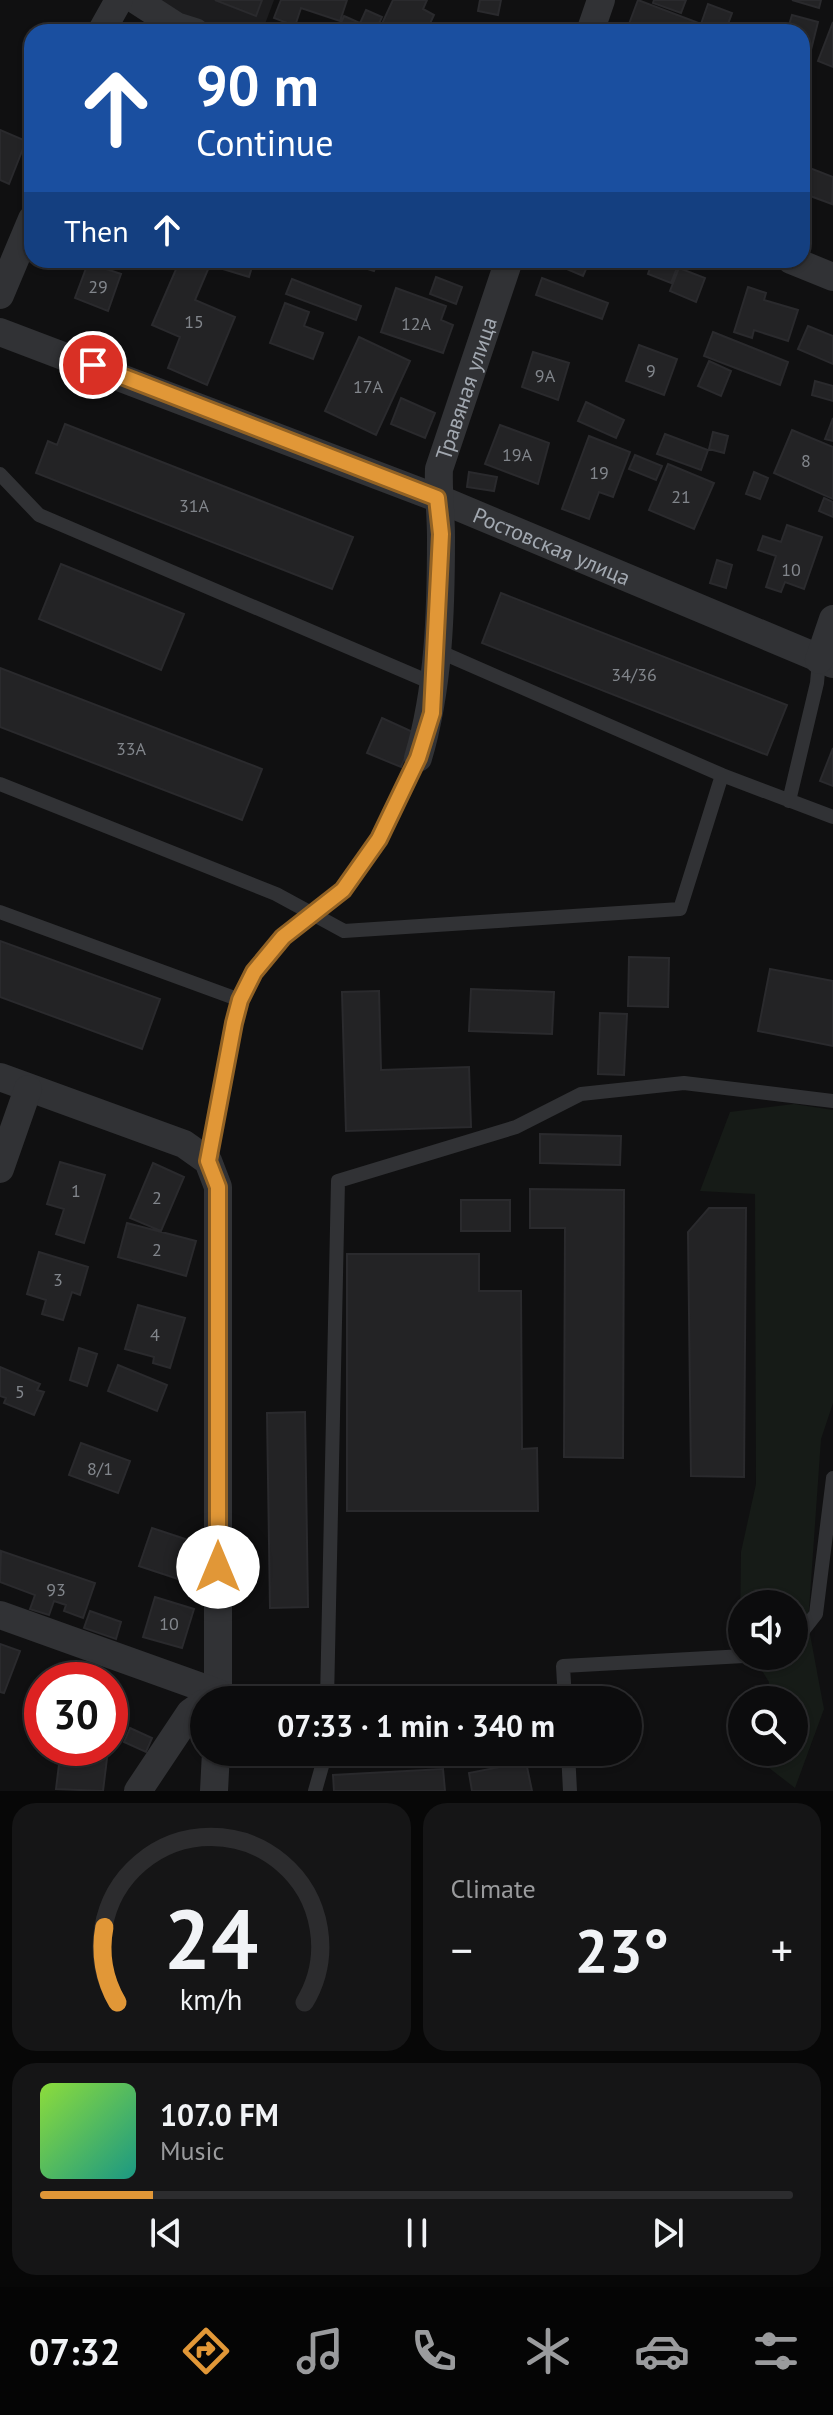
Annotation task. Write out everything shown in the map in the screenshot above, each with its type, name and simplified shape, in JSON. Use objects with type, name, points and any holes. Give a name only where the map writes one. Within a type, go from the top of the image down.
[{"type":"street","points":[[106,24],[119,0]]},
{"type":"street","points":[[136,0],[173,24]]},
{"type":"street","points":[[593,24],[601,0]]},
{"type":"street","points":[[0,295],[24,238]]},
{"type":"street","name":"Травяная улица","points":[[418,758],[432,713],[441,534],[437,498],[439,469],[506,268]]},
{"type":"street","points":[[810,268],[833,277]]},
{"type":"street","name":"Ростовская улица","points":[[0,332],[437,498],[826,662]]},
{"type":"street","points":[[826,662],[833,619]]},
{"type":"street","points":[[0,1077],[184,1144],[208,1161],[218,1187],[212,1686]]},
{"type":"street","points":[[0,1169],[28,1089]]},
{"type":"street","points":[[0,1615],[190,1690]]},
{"type":"street","points":[[138,1791],[190,1713]]},
{"type":"street","points":[[214,1791],[215,1766]]},
{"type":"lane","points":[[0,474],[39,515],[432,683]]},
{"type":"lane","points":[[436,650],[722,775],[833,817]]},
{"type":"lane","points":[[789,801],[817,683],[826,662]]},
{"type":"lane","points":[[208,1161],[240,1000],[254,972],[283,937],[343,890],[379,839],[418,758]]},
{"type":"lane","points":[[0,784],[276,894],[344,931],[680,909],[722,775]]},
{"type":"lane","points":[[0,912],[240,1000]]},
{"type":"lane","points":[[327,1686],[338,1181],[516,1127],[581,1094],[684,1083],[833,1101]]},
{"type":"lane","points":[[808,1624],[816,1614],[833,1478]]},
{"type":"lane","points":[[564,1686],[563,1666],[728,1657]]},
{"type":"lane","points":[[315,1791],[322,1766]]},
{"type":"lane","points":[[569,1766],[570,1791]]},
{"type":"shaded area","points":[[159,0],[274,0],[265,24],[203,24],[179,16]]},
{"type":"shaded area","points":[[794,1104],[833,1110],[833,1403],[821,1439],[808,1624],[808,1590],[741,1590],[741,1552],[756,1484],[755,1194],[700,1191],[730,1112]]},
{"type":"shaded area","points":[[808,1624],[824,1709],[808,1753],[808,1686],[769,1686],[762,1670],[808,1670]]},
{"type":"shaded area","points":[[766,1766],[803,1766],[795,1788]]},
{"type":"building","points":[[215,0],[262,0],[256,16]]},
{"type":"building","points":[[281,0],[347,0],[340,21],[301,8],[296,24],[274,18]]},
{"type":"building","points":[[393,0],[427,0],[423,9],[434,15],[430,24],[382,24]]},
{"type":"building","points":[[480,0],[501,0],[498,15],[478,11]]},
{"type":"building","points":[[638,0],[701,24],[629,24]]},
{"type":"building","points":[[654,0],[686,0],[681,13],[653,3]]},
{"type":"building","points":[[792,0],[821,0],[819,8]]},
{"type":"building","points":[[708,4],[732,13],[728,24],[701,24]]},
{"type":"building","points":[[366,10],[382,17],[379,24],[360,24]]},
{"type":"building","points":[[792,15],[818,22],[810,54],[810,24],[789,24]]},
{"type":"building","points":[[344,16],[360,23],[360,24],[340,24]]},
{"type":"building","points":[[833,22],[833,67],[818,61]]},
{"type":"building","points":[[0,130],[24,140],[24,146],[9,184],[0,180]]},
{"type":"building","points":[[810,168],[833,177],[832,204],[810,196]]},
{"type":"building","points":[[86,268],[103,268],[121,274],[108,311],[75,298]]},
{"type":"building","points":[[177,268],[209,268],[195,300],[235,317],[207,385],[168,368],[180,337],[152,325]]},
{"type":"building","points":[[223,268],[252,268],[249,277]]},
{"type":"building","points":[[564,268],[586,268],[583,276]]},
{"type":"building","points":[[650,268],[677,268],[671,283],[648,274]]},
{"type":"building","points":[[679,268],[705,278],[696,302],[670,291]]},
{"type":"building","points":[[436,277],[462,287],[456,304],[430,294]]},
{"type":"building","points":[[542,278],[608,303],[602,319],[536,295]]},
{"type":"building","points":[[292,279],[361,306],[356,320],[286,294]]},
{"type":"building","points":[[748,287],[766,293],[764,300],[798,310],[788,341],[754,330],[752,338],[734,332]]},
{"type":"building","points":[[396,288],[446,306],[441,320],[453,325],[443,353],[381,332]]},
{"type":"building","points":[[285,303],[309,312],[304,326],[323,333],[313,359],[270,343]]},
{"type":"building","points":[[808,326],[833,336],[833,364],[798,349]]},
{"type":"building","points":[[713,332],[788,362],[780,385],[704,356]]},
{"type":"building","points":[[359,337],[410,361],[376,435],[325,411]]},
{"type":"building","points":[[639,345],[677,359],[664,395],[626,381]]},
{"type":"building","points":[[533,352],[569,363],[558,400],[522,387]]},
{"type":"building","points":[[709,361],[731,371],[721,396],[698,386]]},
{"type":"building","points":[[815,381],[833,386],[833,401],[812,395]]},
{"type":"building","points":[[401,398],[435,413],[425,438],[391,424]]},
{"type":"building","points":[[586,402],[624,420],[616,438],[578,421]]},
{"type":"building","points":[[833,418],[833,441],[825,439]]},
{"type":"building","points":[[65,424],[353,537],[332,589],[36,473],[48,441],[57,445]]},
{"type":"building","points":[[500,425],[549,443],[538,484],[485,464]]},
{"type":"building","points":[[792,430],[833,447],[833,499],[774,473]]},
{"type":"building","points":[[713,432],[728,436],[724,453],[709,449]]},
{"type":"building","points":[[665,434],[708,450],[701,470],[657,454]]},
{"type":"building","points":[[589,436],[630,452],[613,497],[599,492],[589,519],[562,509]]},
{"type":"building","points":[[635,455],[662,466],[656,480],[629,469]]},
{"type":"building","points":[[668,464],[714,483],[694,529],[649,510]]},
{"type":"building","points":[[469,472],[497,477],[494,491],[467,487]]},
{"type":"building","points":[[754,472],[768,478],[760,499],[746,494]]},
{"type":"building","points":[[824,498],[833,502],[833,517],[819,511]]},
{"type":"building","points":[[787,525],[822,537],[804,589],[785,582],[781,592],[766,587],[776,556],[758,550],[763,536],[781,542]]},
{"type":"building","points":[[717,560],[732,565],[726,588],[710,583]]},
{"type":"building","points":[[61,564],[184,614],[161,670],[39,619]]},
{"type":"building","points":[[501,593],[787,705],[767,755],[482,643]]},
{"type":"building","points":[[0,668],[262,769],[242,820],[0,727]]},
{"type":"building","points":[[382,718],[415,733],[401,767],[367,753]]},
{"type":"building","points":[[833,748],[833,786],[820,781]]},
{"type":"building","points":[[0,941],[160,999],[142,1049],[0,997]]},
{"type":"building","points":[[629,957],[669,958],[668,1007],[628,1006]]},
{"type":"building","points":[[770,969],[833,981],[833,1046],[758,1031]]},
{"type":"building","points":[[471,989],[554,992],[552,1034],[469,1031]]},
{"type":"building","points":[[379,991],[381,1070],[469,1067],[471,1127],[346,1131],[342,992]]},
{"type":"building","points":[[600,1013],[627,1014],[624,1075],[598,1074]]},
{"type":"building","points":[[540,1134],[621,1136],[620,1165],[540,1163]]},
{"type":"building","points":[[60,1162],[105,1175],[84,1243],[56,1234],[64,1209],[47,1204]]},
{"type":"building","points":[[153,1163],[184,1177],[161,1231],[130,1218]]},
{"type":"building","points":[[530,1189],[624,1190],[623,1458],[564,1457],[565,1228],[530,1228]]},
{"type":"building","points":[[461,1200],[510,1200],[510,1231],[461,1231]]},
{"type":"building","points":[[709,1208],[746,1208],[744,1477],[691,1476],[688,1232]]},
{"type":"building","points":[[127,1223],[196,1241],[186,1276],[118,1257]]},
{"type":"building","points":[[39,1252],[88,1267],[80,1295],[72,1292],[63,1320],[42,1314],[46,1300],[27,1294]]},
{"type":"building","points":[[347,1254],[479,1254],[479,1291],[521,1291],[522,1449],[537,1448],[538,1511],[347,1511]]},
{"type":"building","points":[[138,1305],[185,1318],[170,1368],[153,1363],[154,1357],[125,1349]]},
{"type":"building","points":[[79,1348],[97,1354],[87,1386],[70,1380]]},
{"type":"building","points":[[118,1365],[167,1385],[157,1411],[108,1391]]},
{"type":"building","points":[[0,1367],[40,1384],[37,1390],[44,1392],[34,1415],[4,1403],[6,1398],[0,1396]]},
{"type":"building","points":[[305,1412],[308,1607],[270,1608],[267,1413]]},
{"type":"building","points":[[81,1443],[130,1461],[118,1493],[69,1475]]},
{"type":"building","points":[[152,1528],[191,1541],[178,1579],[139,1566]]},
{"type":"building","points":[[1,1551],[95,1583],[83,1618],[64,1611],[66,1605],[54,1601],[49,1615],[30,1609],[35,1595],[0,1582]]},
{"type":"building","points":[[155,1597],[194,1609],[182,1648],[143,1637]]},
{"type":"building","points":[[90,1611],[121,1622],[116,1639],[84,1628]]},
{"type":"building","points":[[0,1644],[20,1651],[4,1693],[0,1692]]},
{"type":"building","points":[[130,1728],[152,1738],[146,1752],[128,1744]]},
{"type":"building","points":[[59,1766],[106,1766],[103,1791],[56,1789]]},
{"type":"building","points":[[505,1766],[527,1766],[532,1791],[472,1791],[469,1773]]},
{"type":"building","points":[[443,1769],[445,1791],[334,1791],[333,1775]]},
{"type":"route","points":[[93,365],[437,498],[441,534],[432,713],[418,758],[379,839],[343,890],[283,937],[254,972],[240,1000],[234,1023],[208,1161],[218,1187],[218,1567]]}]
